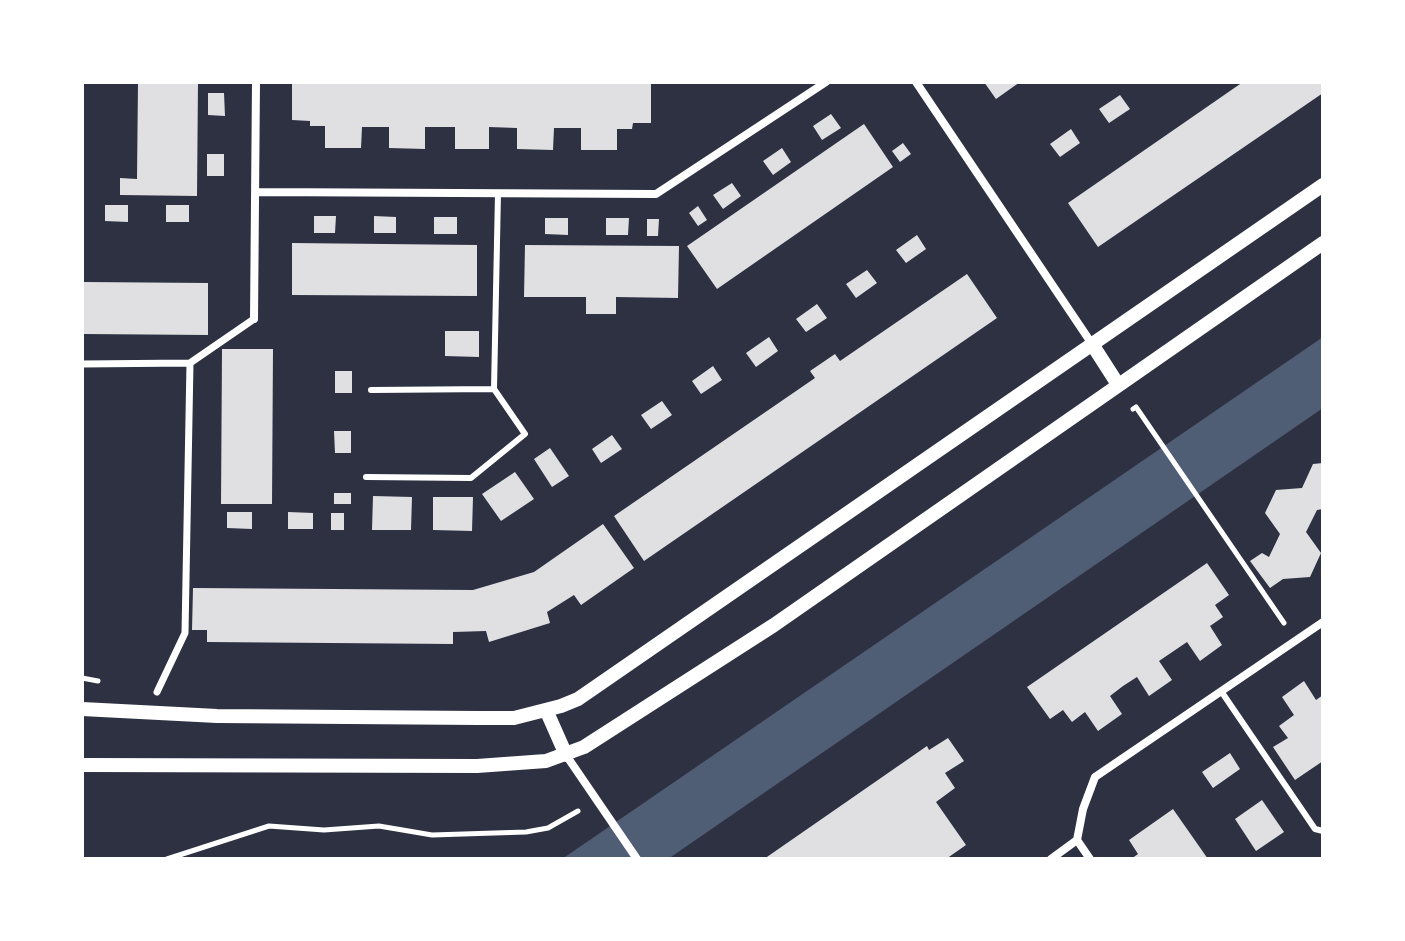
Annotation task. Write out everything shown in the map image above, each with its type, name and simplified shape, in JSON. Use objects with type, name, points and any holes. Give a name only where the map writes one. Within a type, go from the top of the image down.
[{"type":"street","points":[[82,364],[190,363],[254,319],[256,82]]},
{"type":"street","points":[[256,192],[656,194],[826,82]]},
{"type":"street","points":[[916,82],[1117,383]]},
{"type":"street","points":[[82,709],[263,717],[502,718],[547,712],[578,699],[1323,185]]},
{"type":"street","points":[[82,765],[477,766],[522,764],[566,755],[599,740],[774,625],[1117,383],[1323,243]]},
{"type":"street","points":[[157,692],[185,633],[190,363]]},
{"type":"street","points":[[1051,859],[1077,840],[1083,809],[1095,777],[1323,622]]},
{"type":"street","points":[[547,712],[566,755],[637,859]]},
{"type":"street","points":[[1077,840],[1090,859]]},
{"type":"lane","points":[[366,477],[471,478],[525,434],[494,389],[498,193]]},
{"type":"lane","points":[[371,390],[494,389]]},
{"type":"lane","points":[[1221,691],[1315,829],[1323,831]]},
{"type":"path","points":[[1125,415],[1136,407],[1296,640]]},
{"type":"path","points":[[167,859],[269,826],[324,830],[391,827],[432,835],[526,832],[548,828],[596,801]]},
{"type":"water","points":[[1323,337],[1323,408],[668,859],[562,859]]},
{"type":"building","points":[[138,82],[198,82],[197,196],[120,195],[120,178],[137,179]]},
{"type":"building","points":[[292,82],[651,82],[651,123],[633,123],[632,129],[617,129],[617,150],[581,150],[581,128],[554,128],[553,150],[517,149],[517,128],[489,127],[489,149],[455,149],[455,127],[425,127],[425,149],[389,148],[389,127],[362,127],[361,148],[325,148],[325,126],[310,126],[310,121],[292,120]]},
{"type":"building","points":[[984,82],[1020,82],[996,99]]},
{"type":"building","points":[[1243,82],[1323,82],[1323,93],[1098,247],[1068,203]]},
{"type":"building","points":[[208,93],[224,93],[225,116],[208,115]]},
{"type":"building","points":[[1120,95],[1130,109],[1109,123],[1099,109]]},
{"type":"building","points":[[831,114],[841,128],[822,140],[813,126]]},
{"type":"building","points":[[864,124],[893,167],[717,289],[687,246]]},
{"type":"building","points":[[1071,129],[1080,143],[1060,157],[1050,144]]},
{"type":"building","points":[[903,143],[911,154],[900,162],[892,151]]},
{"type":"building","points":[[782,148],[791,162],[773,175],[763,161]]},
{"type":"building","points":[[207,154],[224,154],[224,176],[207,176]]},
{"type":"building","points":[[732,183],[741,196],[723,209],[713,195]]},
{"type":"building","points":[[105,205],[128,205],[128,222],[105,221]]},
{"type":"building","points":[[166,205],[189,205],[189,222],[166,222]]},
{"type":"building","points":[[698,206],[707,220],[698,226],[689,213]]},
{"type":"building","points":[[314,216],[336,216],[335,233],[314,233]]},
{"type":"building","points":[[374,216],[396,217],[396,233],[374,233]]},
{"type":"building","points":[[434,217],[457,217],[457,234],[434,234]]},
{"type":"building","points":[[545,218],[568,218],[568,235],[545,234]]},
{"type":"building","points":[[606,218],[629,218],[628,235],[606,235]]},
{"type":"building","points":[[647,219],[659,219],[658,236],[647,236]]},
{"type":"building","points":[[917,235],[926,249],[906,263],[896,250]]},
{"type":"building","points":[[292,243],[477,245],[477,296],[292,295]]},
{"type":"building","points":[[525,245],[679,246],[678,298],[616,297],[616,314],[586,314],[586,297],[524,297]]},
{"type":"building","points":[[867,270],[877,283],[856,298],[846,284]]},
{"type":"building","points":[[967,274],[997,318],[644,561],[614,516],[815,378],[810,371],[835,354],[840,361]]},
{"type":"building","points":[[84,282],[208,283],[208,335],[84,334]]},
{"type":"building","points":[[817,304],[827,318],[806,332],[796,319]]},
{"type":"building","points":[[445,331],[479,331],[479,357],[445,356]]},
{"type":"building","points":[[769,337],[778,351],[756,367],[746,353]]},
{"type":"building","points":[[222,349],[273,349],[272,504],[221,504]]},
{"type":"building","points":[[713,366],[722,380],[701,394],[692,381]]},
{"type":"building","points":[[335,371],[352,371],[352,393],[335,393]]},
{"type":"building","points":[[662,401],[672,415],[651,429],[641,415]]},
{"type":"building","points":[[334,431],[351,431],[351,453],[335,453]]},
{"type":"building","points":[[612,435],[622,449],[601,463],[592,449]]},
{"type":"building","points":[[550,448],[569,476],[552,487],[534,459]]},
{"type":"building","points":[[1323,463],[1323,509],[1317,510],[1306,532],[1321,553],[1310,577],[1283,579],[1270,588],[1250,561],[1262,553],[1269,557],[1280,534],[1265,513],[1276,490],[1302,488],[1313,464]]},
{"type":"building","points":[[515,472],[534,499],[501,521],[482,494]]},
{"type":"building","points":[[334,493],[351,493],[351,504],[334,504]]},
{"type":"building","points":[[373,496],[412,497],[411,530],[372,530]]},
{"type":"building","points":[[433,497],[473,497],[472,531],[433,530]]},
{"type":"building","points":[[227,512],[252,512],[252,529],[227,528]]},
{"type":"building","points":[[288,512],[313,513],[313,529],[288,529]]},
{"type":"building","points":[[331,513],[344,513],[344,530],[331,530]]},
{"type":"building","points":[[603,524],[634,568],[581,605],[574,595],[547,612],[550,623],[489,642],[486,631],[453,632],[453,644],[207,642],[207,630],[192,630],[193,588],[473,590],[534,572]]},
{"type":"building","points":[[1207,563],[1229,595],[1215,605],[1223,617],[1210,626],[1222,645],[1200,661],[1187,642],[1159,661],[1172,680],[1149,696],[1137,677],[1123,686],[1110,696],[1122,714],[1098,731],[1085,712],[1072,722],[1063,710],[1050,719],[1027,687]]},
{"type":"building","points":[[1304,681],[1316,700],[1323,695],[1323,761],[1295,780],[1273,747],[1288,738],[1279,726],[1294,715],[1282,697]]},
{"type":"building","points":[[948,738],[964,761],[945,773],[955,788],[936,802],[966,845],[946,859],[764,859],[927,746],[929,750]]},
{"type":"building","points":[[1230,753],[1240,769],[1213,788],[1202,772]]},
{"type":"building","points":[[1262,800],[1284,832],[1256,851],[1235,819]]},
{"type":"building","points":[[1173,809],[1208,859],[1131,859],[1138,854],[1129,840]]}]
